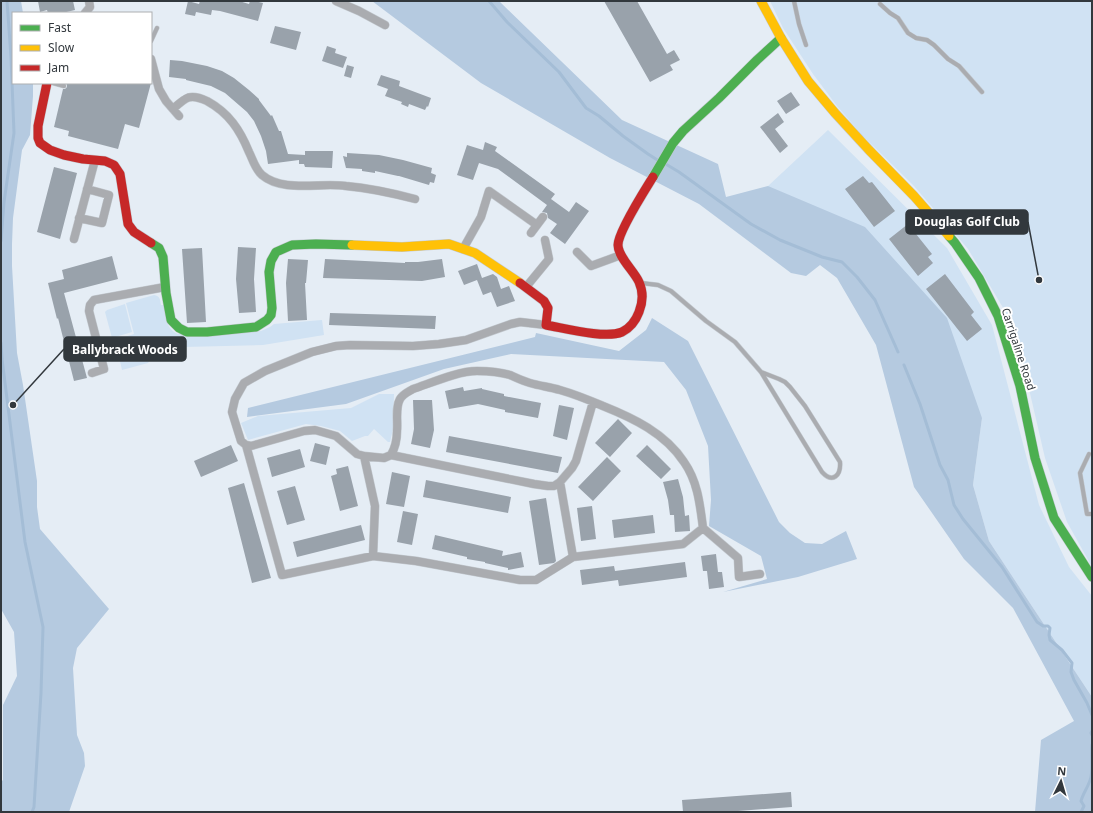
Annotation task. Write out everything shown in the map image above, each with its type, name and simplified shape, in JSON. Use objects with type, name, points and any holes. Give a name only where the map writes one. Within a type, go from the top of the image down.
[{"type":"street","points":[[336,1],[385,25]]},
{"type":"street","name":"Carrigaline Road","points":[[761,1],[781,38],[808,81],[839,118],[914,196],[955,243],[979,278],[998,316],[1012,359],[1020,386],[1035,458],[1054,518],[1092,577]]},
{"type":"street","points":[[703,528],[683,544],[573,557],[536,580],[520,580],[416,561],[373,556],[282,575],[246,445],[242,441],[232,412],[235,399],[244,383],[265,370],[312,352],[336,346],[350,344],[413,346],[440,344],[466,340],[520,322],[606,334],[620,333],[630,327],[636,319],[642,306],[642,294],[638,282],[621,255],[618,244],[624,226],[679,135],[781,38]]},
{"type":"street","points":[[152,62],[159,89],[179,116]]},
{"type":"street","points":[[48,84],[38,130],[38,139],[42,146],[50,151],[82,159],[104,160],[117,167],[120,174],[128,224],[134,232],[159,248],[163,257],[165,287],[171,320],[179,328],[187,332],[207,332],[256,327],[267,320],[271,315],[272,308],[269,272],[271,261],[276,252],[284,247],[292,245],[316,244],[402,247],[450,244],[463,248],[475,253],[526,287],[544,302],[548,308],[546,325]]},
{"type":"street","points":[[173,109],[190,96],[200,98],[214,105],[229,117],[241,133],[256,168],[264,176],[275,182],[289,185],[343,185],[380,190],[415,199]]},
{"type":"street","points":[[74,238],[95,160]]},
{"type":"street","points":[[80,218],[102,223],[110,195],[87,189]]},
{"type":"street","points":[[463,248],[481,217],[489,191],[537,225]]},
{"type":"street","points":[[531,233],[543,217]]},
{"type":"street","points":[[526,287],[549,259],[545,240]]},
{"type":"street","points":[[577,252],[591,266],[621,255]]},
{"type":"street","points":[[92,373],[104,369],[90,311],[90,304],[94,300],[165,287]]},
{"type":"street","points":[[392,456],[397,431],[398,407],[402,397],[413,389],[463,372],[476,371],[508,375],[530,383],[559,390],[626,415],[654,431],[670,444],[684,461],[692,477],[698,494],[703,528],[738,558],[739,577],[760,574]]},
{"type":"street","points":[[246,445],[250,446],[304,431],[315,430],[336,436],[357,454],[364,456],[384,458],[392,456],[554,486],[560,482],[576,461],[593,402]]},
{"type":"street","points":[[364,456],[376,506],[373,556]]},
{"type":"street","points":[[560,482],[573,557]]},
{"type":"lane","points":[[794,1],[799,24],[806,45]]},
{"type":"lane","points":[[880,4],[898,18],[908,33],[916,38],[927,40],[948,59],[959,66],[982,92]]},
{"type":"lane","points":[[152,39],[157,28]]},
{"type":"lane","points":[[57,84],[64,86]]},
{"type":"lane","points":[[638,282],[658,286],[671,291],[735,342],[761,372],[822,472],[826,477],[830,478],[836,476],[840,471],[840,462],[804,406],[785,382],[761,372]]},
{"type":"lane","points":[[1089,454],[1080,473],[1087,514],[1092,514]]},
{"type":"shaded area","points":[[1,1],[21,1],[23,12],[12,12],[12,84],[33,84],[33,96],[30,135],[22,150],[13,218],[12,266],[17,353],[37,481],[37,507],[40,529],[109,609],[77,648],[73,668],[77,735],[84,753],[85,766],[69,812],[1,812],[1,782],[3,780],[3,705],[17,676],[14,632],[1,609]]},
{"type":"shaded area","points":[[372,1],[499,1],[622,120],[718,164],[726,197],[768,186],[865,227],[947,318],[982,418],[973,485],[989,541],[1092,697],[1092,812],[1035,812],[1041,740],[1074,721],[1013,608],[964,559],[914,487],[876,345],[837,278],[820,265],[806,276],[791,273],[699,204],[610,158],[481,83]]},
{"type":"shaded area","points":[[770,1],[1092,1],[1092,567],[1067,522],[1045,458],[1023,363],[1005,311],[968,249],[914,186],[863,136],[837,106],[813,74],[783,28]]},
{"type":"shaded area","points":[[828,130],[947,248],[992,325],[1039,505],[1069,567],[1092,596],[1092,697],[989,541],[973,485],[982,418],[768,186]]},
{"type":"shaded area","points":[[154,295],[159,298],[161,305],[164,305],[169,326],[178,334],[229,334],[261,331],[274,324],[322,320],[324,335],[263,345],[184,347],[183,351],[168,346],[164,342],[148,363],[122,370],[120,361],[117,360],[112,341],[134,334],[126,303]]},
{"type":"shaded area","points":[[125,304],[132,332],[112,338],[105,312]]},
{"type":"shaded area","points":[[652,318],[688,341],[779,522],[790,533],[805,543],[822,544],[846,531],[857,559],[798,577],[723,592],[767,579],[761,556],[709,526],[711,500],[708,446],[686,390],[664,362],[511,354],[444,369],[346,404],[247,417],[248,408],[535,337],[536,333],[619,351],[646,330]]},
{"type":"shaded area","points":[[379,394],[394,394],[393,429],[390,442],[388,442],[374,429],[368,436],[352,441],[340,431],[306,424],[248,440],[241,423],[258,416],[351,408]]},
{"type":"building","points":[[38,1],[73,1],[75,10],[66,12],[48,12],[47,10],[40,12]]},
{"type":"building","points":[[188,1],[199,4],[200,1],[239,1],[249,4],[250,1],[254,1],[263,3],[258,21],[212,10],[211,15],[196,12],[195,16],[185,14]]},
{"type":"building","points":[[604,1],[637,1],[667,54],[674,50],[680,60],[670,65],[673,70],[650,82]]},
{"type":"building","points":[[275,26],[301,32],[296,50],[270,43]]},
{"type":"building","points":[[327,46],[336,49],[335,53],[347,57],[343,68],[322,61]]},
{"type":"building","points":[[170,60],[207,66],[222,71],[234,78],[259,99],[271,116],[272,115],[279,131],[281,131],[288,154],[305,155],[305,151],[333,151],[332,168],[305,167],[304,164],[299,164],[299,160],[268,164],[266,151],[261,136],[254,121],[247,112],[225,93],[211,86],[186,79],[169,77]]},
{"type":"building","points":[[347,65],[354,67],[351,78],[344,76]]},
{"type":"building","points":[[381,75],[400,81],[399,86],[431,98],[428,107],[427,106],[425,110],[409,104],[408,107],[401,104],[402,102],[385,96],[388,89],[377,85]]},
{"type":"building","points":[[151,84],[139,128],[125,124],[118,149],[68,136],[69,131],[54,127],[63,89],[67,87],[67,85]]},
{"type":"building","points":[[791,92],[800,105],[786,114],[777,101]]},
{"type":"building","points":[[778,113],[784,122],[775,129],[788,146],[780,153],[760,127]]},
{"type":"building","points":[[485,142],[497,147],[495,151],[555,194],[551,199],[569,212],[576,202],[589,211],[565,244],[550,233],[557,224],[548,218],[547,213],[542,212],[547,205],[498,169],[479,163],[473,180],[457,175],[467,145],[483,150]]},
{"type":"building","points":[[347,153],[379,155],[432,168],[431,173],[436,175],[434,183],[430,182],[429,185],[375,171],[375,173],[362,171],[362,169],[346,168],[343,156],[347,157]]},
{"type":"building","points":[[54,167],[77,173],[60,239],[37,232]]},
{"type":"building","points":[[863,176],[869,183],[872,182],[895,211],[874,227],[845,189]]},
{"type":"building","points":[[908,224],[932,254],[928,257],[933,263],[918,276],[889,239]]},
{"type":"building","points":[[238,247],[256,248],[254,279],[256,312],[239,313],[236,279]]},
{"type":"building","points":[[202,248],[206,322],[187,323],[182,249]]},
{"type":"building","points":[[112,256],[118,279],[64,293],[87,378],[74,381],[48,283],[64,279],[62,270]]},
{"type":"building","points":[[288,259],[308,260],[305,283],[307,320],[288,321],[286,283]]},
{"type":"building","points":[[325,259],[405,263],[442,259],[445,277],[422,281],[323,278]]},
{"type":"building","points":[[477,264],[482,278],[493,274],[497,277],[501,289],[509,286],[515,301],[497,307],[491,292],[483,295],[477,280],[464,285],[458,271]]},
{"type":"building","points":[[945,274],[974,312],[971,315],[982,329],[967,341],[926,289]]},
{"type":"building","points":[[330,313],[436,316],[435,329],[329,325]]},
{"type":"building","points":[[463,387],[464,391],[482,388],[504,394],[504,396],[541,403],[538,418],[505,412],[505,410],[478,404],[449,409],[445,391]]},
{"type":"building","points":[[413,400],[432,400],[434,430],[430,448],[411,444],[414,429]]},
{"type":"building","points":[[559,405],[574,408],[567,440],[553,436]]},
{"type":"building","points":[[618,419],[632,433],[610,457],[595,443]]},
{"type":"building","points":[[449,436],[562,457],[558,473],[446,452]]},
{"type":"building","points":[[315,443],[330,447],[326,465],[310,461]]},
{"type":"building","points":[[231,445],[238,461],[201,477],[194,461]]},
{"type":"building","points":[[647,445],[671,469],[661,479],[636,456]]},
{"type":"building","points":[[300,449],[305,467],[272,477],[267,458]]},
{"type":"building","points":[[607,457],[621,471],[593,501],[578,487]]},
{"type":"building","points":[[348,466],[358,506],[340,511],[331,476],[337,474],[336,469]]},
{"type":"building","points":[[392,472],[410,476],[404,507],[386,504]]},
{"type":"building","points":[[678,479],[683,497],[685,516],[689,515],[690,531],[675,532],[674,515],[670,515],[663,482]]},
{"type":"building","points":[[426,480],[511,497],[508,513],[423,497]]},
{"type":"building","points":[[244,483],[271,578],[252,583],[228,488]]},
{"type":"building","points":[[295,486],[305,520],[287,525],[277,491]]},
{"type":"building","points":[[546,498],[556,561],[554,563],[539,565],[529,501]]},
{"type":"building","points":[[592,506],[596,539],[581,541],[577,508]]},
{"type":"building","points":[[403,511],[418,514],[412,545],[397,542]]},
{"type":"building","points":[[653,515],[655,533],[614,538],[612,520]]},
{"type":"building","points":[[361,525],[365,540],[297,557],[293,542]]},
{"type":"building","points":[[435,535],[503,551],[502,556],[521,552],[524,567],[508,570],[508,568],[467,559],[467,557],[432,549]]},
{"type":"building","points":[[716,554],[718,572],[722,572],[724,587],[709,589],[707,571],[703,571],[701,556]]},
{"type":"building","points":[[685,562],[687,577],[619,586],[618,580],[582,585],[580,570],[614,566],[615,571]]},
{"type":"building","points":[[791,792],[792,807],[725,812],[683,812],[682,800]]},
{"type":"waterway","points":[[7,1],[12,82]]},
{"type":"waterway","points":[[489,1],[507,22],[559,72],[586,108],[659,161]]},
{"type":"waterway","points":[[1,241],[4,202],[14,133],[12,84]]},
{"type":"waterway","points":[[664,163],[679,172],[751,224],[780,240],[822,257],[842,262],[857,277],[875,300],[898,352]]},
{"type":"waterway","points":[[1,343],[25,542],[43,627],[41,693],[34,807],[32,812]]},
{"type":"waterway","points":[[904,365],[920,404],[940,465],[948,480],[954,505],[963,519],[1002,567],[1037,622],[1050,628],[1050,640],[1062,650],[1072,663],[1071,672],[1074,680],[1092,715]]},
{"type":"waterway","points":[[1092,731],[1092,735]]},
{"type":"waterway","points":[[1081,812],[1084,806],[1081,801],[1091,777],[1092,745]]},
{"type":"traffic: fast","points":[[653,177],[673,143],[683,131],[781,38]]},
{"type":"traffic: fast","points":[[949,236],[979,278],[998,316],[1020,386],[1035,458],[1054,518],[1092,577]]},
{"type":"traffic: fast","points":[[151,243],[159,248],[163,257],[166,293],[171,320],[179,328],[187,332],[207,332],[256,327],[267,320],[271,315],[272,308],[269,272],[271,261],[276,252],[292,245],[352,245]]},
{"type":"traffic: slow","points":[[761,1],[781,38],[808,81],[835,113],[914,196],[949,236]]},
{"type":"traffic: slow","points":[[352,245],[402,247],[449,244],[475,253],[520,283]]},
{"type":"traffic: jam","points":[[47,84],[38,126],[38,138],[40,143],[50,150],[64,155],[83,159],[105,161],[114,165],[120,174],[128,224],[134,232],[151,243]]},
{"type":"traffic: jam","points":[[520,283],[544,301],[548,308],[546,325],[595,334],[615,334],[628,328],[639,312],[642,293],[639,282],[623,259],[618,245],[627,221],[653,177]]},
{"type":"place","name":"Douglas Golf Club","points":[[1039,280]]},
{"type":"place","name":"Ballybrack Woods","points":[[13,405]]}]
